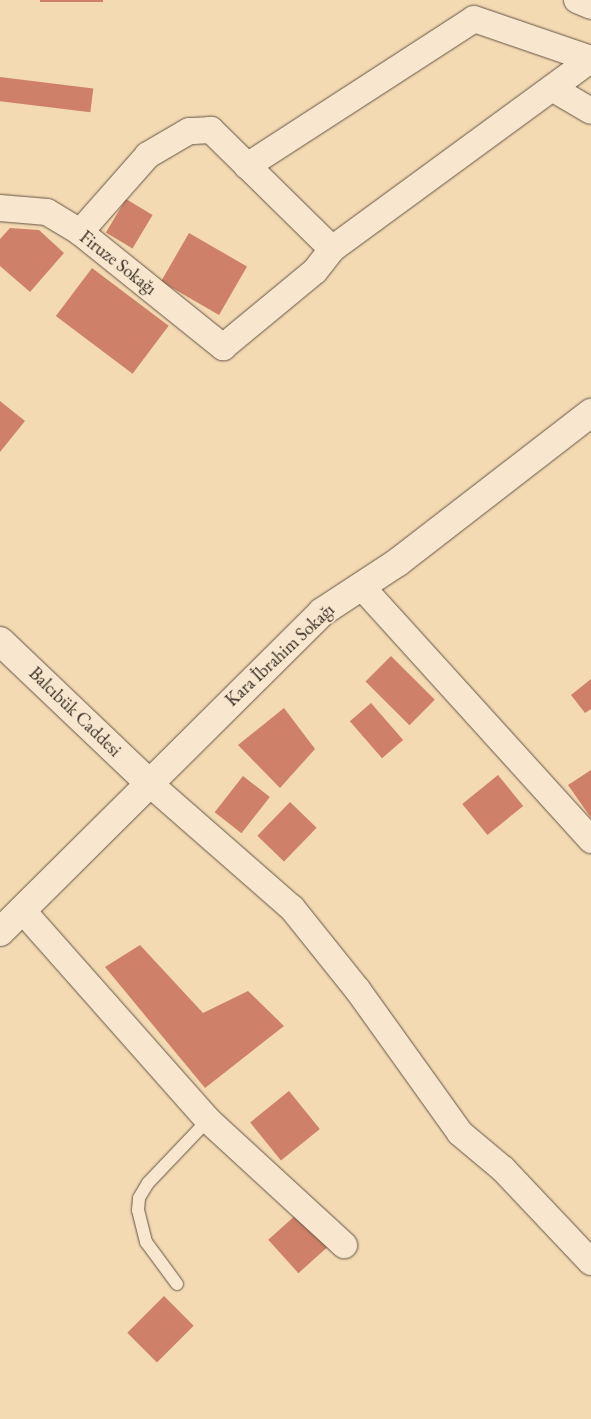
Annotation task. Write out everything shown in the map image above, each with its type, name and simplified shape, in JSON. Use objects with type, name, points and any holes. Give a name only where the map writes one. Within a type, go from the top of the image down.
[{"type":"street","points":[[577,0],[591,6]]},
{"type":"street","points":[[247,166],[474,19],[590,60]]},
{"type":"street","points":[[80,232],[148,155],[189,131],[211,130],[332,248],[590,60]]},
{"type":"street","points":[[552,88],[591,111]]},
{"type":"street","name":"Firuze Sokağı","points":[[0,208],[47,212],[80,232],[223,347],[315,271],[332,248]]},
{"type":"street","name":"Kara İbrahim Sokağı","points":[[0,932],[322,612],[398,562],[591,414]]},
{"type":"street","points":[[361,586],[591,840]]},
{"type":"street","name":"Balcıbük Caddesi","points":[[0,641],[149,783]]},
{"type":"street","points":[[149,783],[292,908],[357,989],[460,1133],[503,1169],[591,1262]]},
{"type":"street","points":[[23,911],[208,1120],[344,1245]]},
{"type":"lane","points":[[177,1284],[146,1242],[138,1210],[139,1198],[148,1183],[208,1120]]},
{"type":"building","points":[[40,0],[103,0],[103,2],[40,2]]},
{"type":"building","points":[[0,77],[93,88],[90,112],[0,101]]},
{"type":"building","points":[[126,199],[153,215],[132,248],[106,232]]},
{"type":"building","points":[[10,228],[39,230],[64,253],[30,292],[0,266],[0,239]]},
{"type":"building","points":[[189,233],[247,266],[219,315],[161,281]]},
{"type":"building","points":[[92,268],[169,326],[133,374],[56,316]]},
{"type":"building","points":[[0,401],[25,421],[0,452]]},
{"type":"building","points":[[391,656],[435,700],[409,725],[366,681]]},
{"type":"building","points":[[591,679],[591,709],[585,713],[571,695]]},
{"type":"building","points":[[371,703],[403,740],[382,758],[350,721]]},
{"type":"building","points":[[284,708],[315,749],[280,788],[238,745]]},
{"type":"building","points":[[591,770],[591,818],[568,785]]},
{"type":"building","points":[[498,775],[523,806],[487,835],[462,804]]},
{"type":"building","points":[[243,776],[270,797],[241,833],[215,812]]},
{"type":"building","points":[[290,802],[317,828],[284,862],[257,836]]},
{"type":"building","points":[[140,945],[203,1013],[248,991],[284,1026],[205,1088],[105,967]]},
{"type":"building","points":[[289,1091],[320,1129],[281,1161],[250,1122]]},
{"type":"building","points":[[298,1213],[328,1246],[298,1273],[268,1240]]},
{"type":"building","points":[[164,1296],[194,1326],[157,1362],[127,1333]]}]
